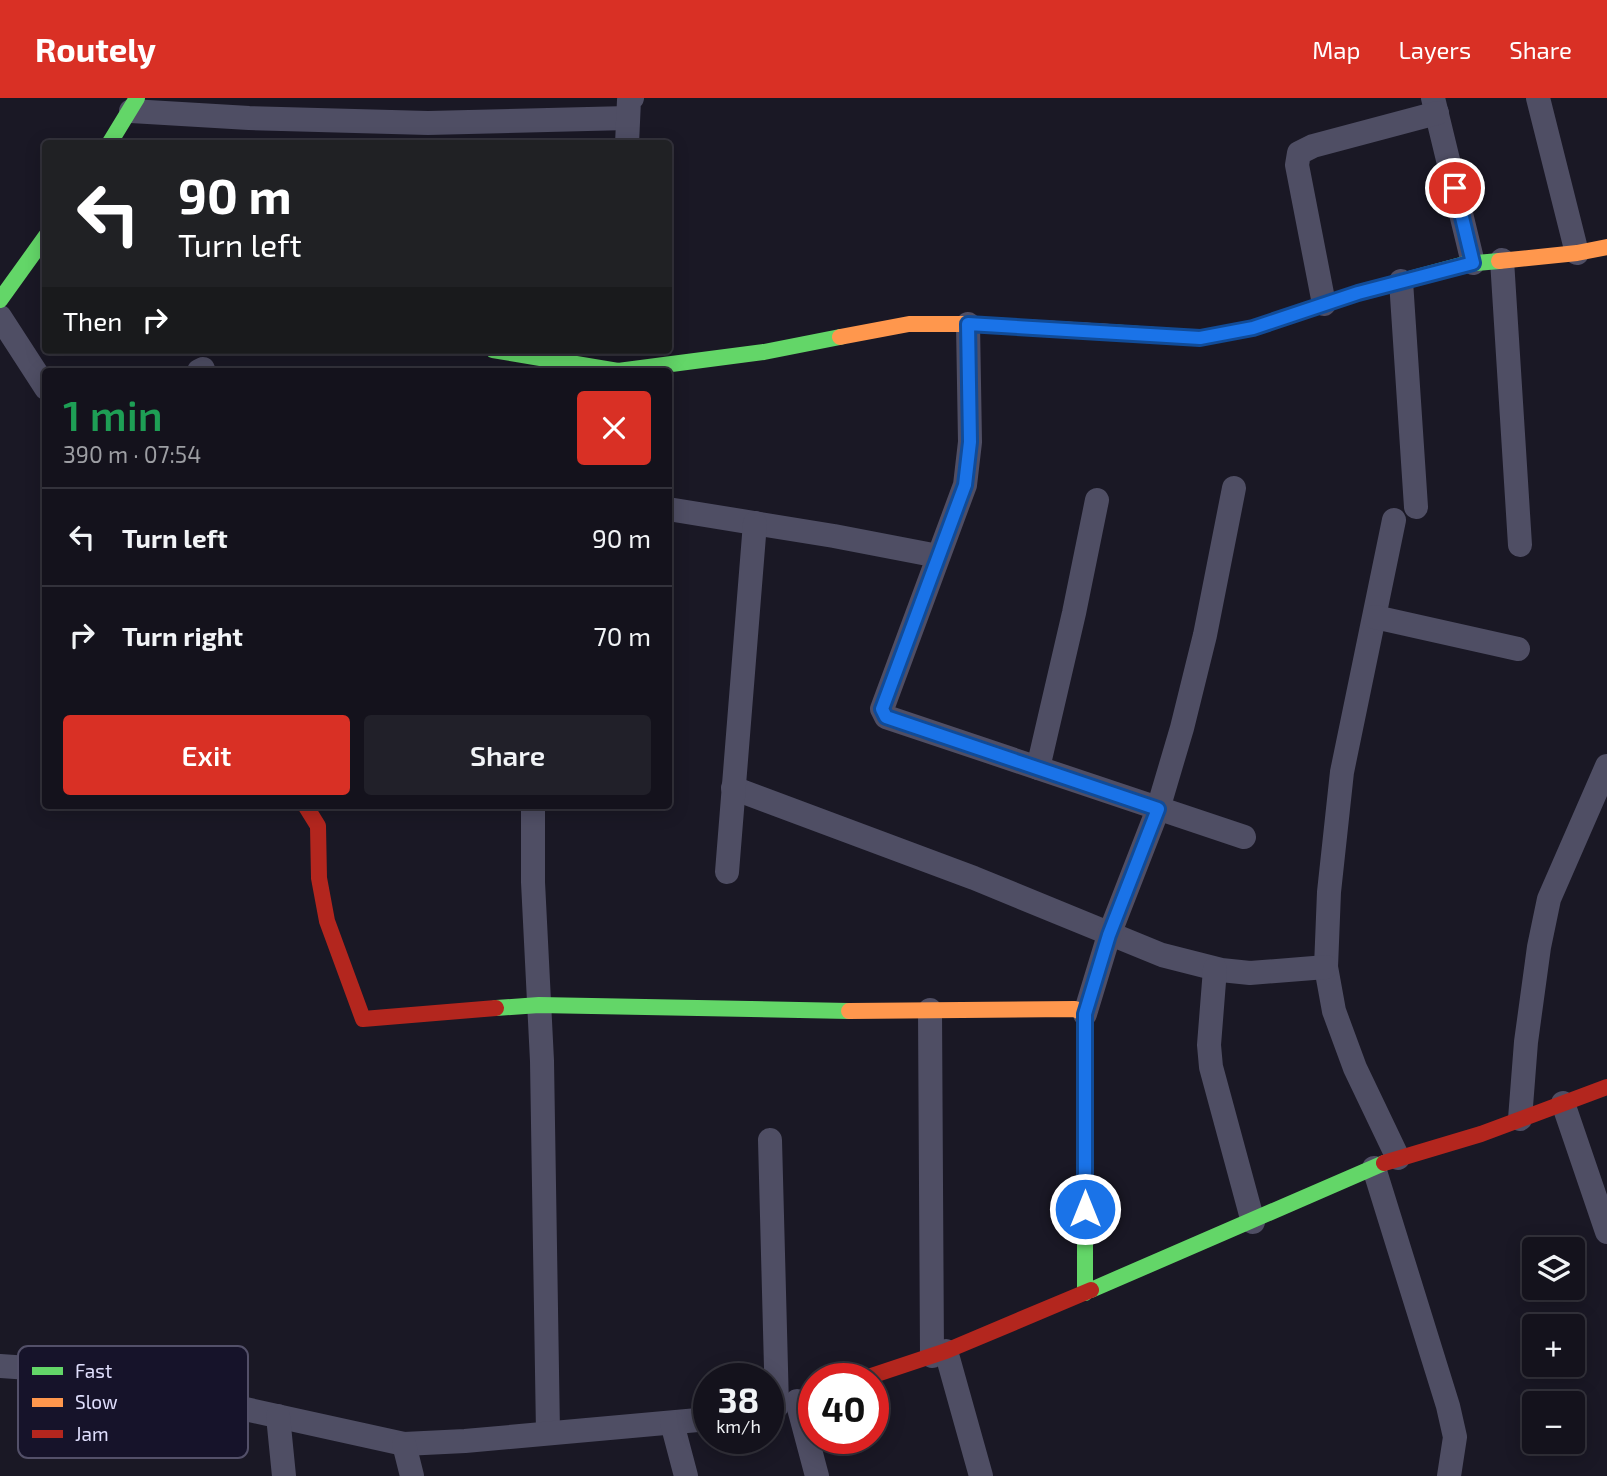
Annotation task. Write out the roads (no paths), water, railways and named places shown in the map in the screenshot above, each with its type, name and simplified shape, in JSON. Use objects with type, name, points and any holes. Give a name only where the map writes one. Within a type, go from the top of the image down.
[{"type":"street","points":[[1538,98],[1577,253]]},
{"type":"street","points":[[112,140],[134,105],[329,132],[428,123],[483,132],[630,108],[626,140]]},
{"type":"street","points":[[1324,304],[1297,165],[1299,153],[1435,106],[1473,263]]},
{"type":"street","points":[[0,300],[35,267],[42,247]]},
{"type":"street","points":[[641,368],[764,352],[909,324],[968,324],[1200,338],[1253,328],[1401,281],[1473,263],[1577,253],[1607,247]]},
{"type":"street","points":[[1502,260],[1520,545]]},
{"type":"street","points":[[1401,281],[1416,508]]},
{"type":"street","points":[[0,317],[42,382]]},
{"type":"street","points":[[968,324],[970,442],[965,485],[882,709],[886,717],[1244,838]]},
{"type":"street","points":[[506,354],[539,364],[584,368]]},
{"type":"street","points":[[1085,1293],[1085,1014],[1109,935],[1158,809],[1182,728],[1205,635],[1234,488]]},
{"type":"street","points":[[1038,768],[1097,500]]},
{"type":"street","points":[[672,510],[938,556]]},
{"type":"street","points":[[1394,520],[1342,772],[1329,892],[1326,967],[1334,1011],[1355,1068],[1398,1158]]},
{"type":"street","points":[[727,872],[755,523]]},
{"type":"street","points":[[1375,617],[1518,649]]},
{"type":"street","points":[[1520,1119],[1528,1029],[1539,947],[1549,899],[1607,766]]},
{"type":"street","points":[[733,788],[974,878],[1161,955],[1250,973],[1326,967]]},
{"type":"street","points":[[307,809],[318,826],[319,878],[327,921],[363,1019],[539,1005],[814,1011],[1075,1009],[1085,1014]]},
{"type":"street","points":[[533,809],[548,1433]]},
{"type":"street","points":[[1215,968],[1209,1045],[1211,1067],[1253,1222]]},
{"type":"street","points":[[930,1010],[939,1353],[981,1476]]},
{"type":"street","points":[[889,1370],[939,1353],[1085,1293],[1398,1158],[1520,1119],[1607,1087]]},
{"type":"street","points":[[1563,1104],[1607,1232]]},
{"type":"street","points":[[770,1140],[789,1403],[817,1476]]},
{"type":"street","points":[[1374,1168],[1448,1406],[1455,1437],[1449,1476]]},
{"type":"street","points":[[0,1366],[18,1367]]},
{"type":"street","points":[[248,1410],[404,1444],[693,1421]]},
{"type":"street","points":[[278,1416],[284,1476]]},
{"type":"street","points":[[672,1423],[686,1476]]},
{"type":"street","points":[[404,1444],[412,1476]]}]
